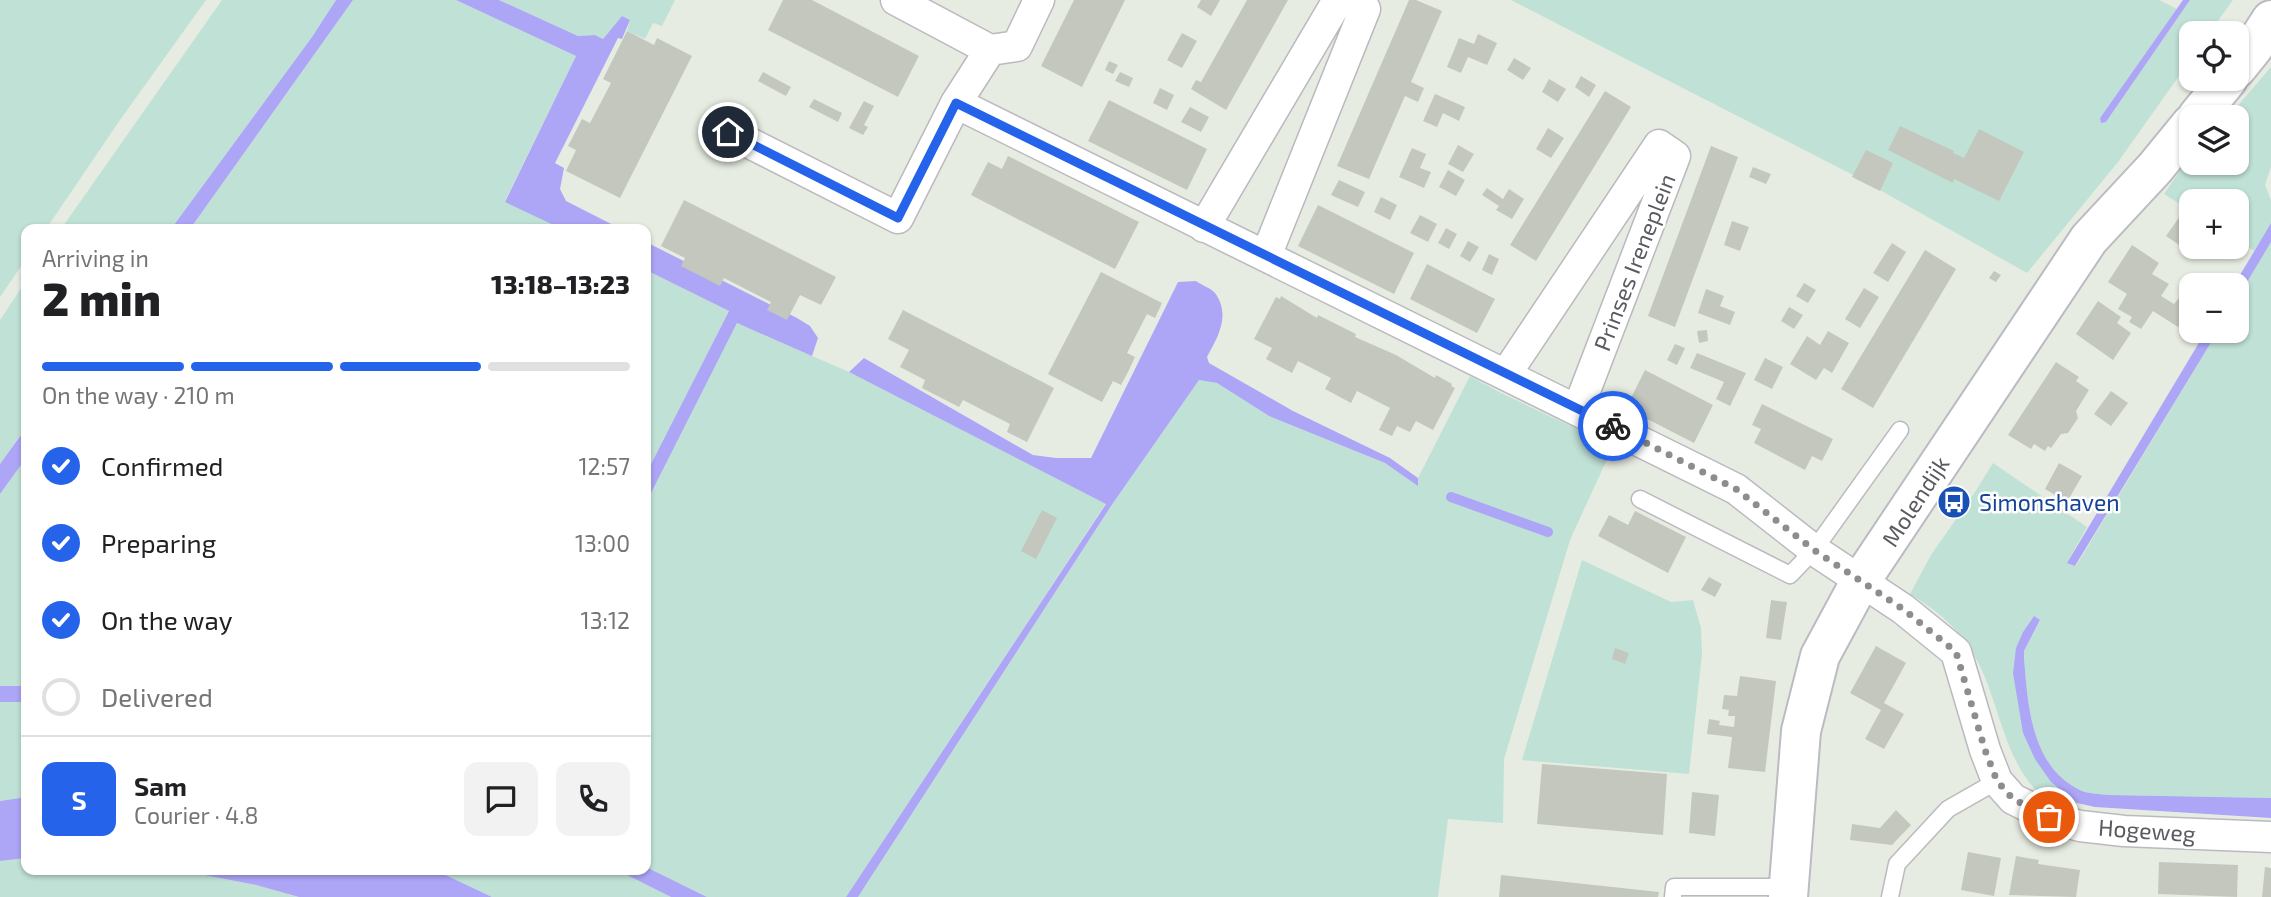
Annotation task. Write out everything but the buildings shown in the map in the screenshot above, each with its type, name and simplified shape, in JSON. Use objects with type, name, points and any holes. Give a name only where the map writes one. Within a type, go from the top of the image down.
[{"type":"main road","points":[[2249,53],[2271,20]]},
{"type":"main road","points":[[2207,105],[2218,91]]},
{"type":"main road","name":"Molendijk","points":[[1788,892],[1801,731],[1820,656],[1860,582],[2089,239],[2179,139]]},
{"type":"street","points":[[896,0],[990,51],[1017,46],[1039,0]]},
{"type":"street","points":[[1204,227],[1338,0]]},
{"type":"street","points":[[1266,256],[1366,9],[1347,0]]},
{"type":"street","points":[[728,132],[898,218],[956,103],[990,51]]},
{"type":"street","name":"Hogeweg","points":[[956,103],[1736,489],[1814,550],[1903,609],[1956,652],[1997,781],[2013,799],[2049,817],[2080,825],[2124,831],[2271,836]]},
{"type":"street","name":"Prinses Ireneplein","points":[[1506,374],[1660,145],[1675,156],[1578,409]]},
{"type":"lane","points":[[1640,499],[1790,575],[1814,550],[1900,430]]},
{"type":"lane","points":[[1890,897],[1897,864],[1905,855],[1948,809],[1997,781]]},
{"type":"lane","points":[[1673,897],[1674,887],[1788,892]]},
{"type":"shaded area","points":[[0,0],[206,0],[49,224],[21,224],[21,266],[0,297]]},
{"type":"shaded area","points":[[222,0],[336,0],[312,37],[175,224],[65,224]]},
{"type":"shaded area","points":[[336,0],[353,0],[194,224],[175,224],[312,37]]},
{"type":"shaded area","points":[[353,0],[456,0],[576,56],[505,201],[552,224],[194,224]]},
{"type":"shaded area","points":[[456,0],[499,0],[578,36],[595,35],[603,39],[622,16],[630,20],[622,39],[618,38],[555,163],[564,168],[560,189],[566,201],[611,224],[551,224],[505,202],[576,56]]},
{"type":"shaded area","points":[[499,0],[675,0],[662,26],[653,23],[645,39],[627,31],[630,20],[622,16],[603,39],[595,35],[578,36]]},
{"type":"shaded area","points":[[1511,0],[2159,0],[2177,9],[2100,118],[2102,122],[2106,122],[2190,0],[2233,0],[2218,21],[2179,21],[2179,76],[2118,162],[2027,273],[1855,176]]},
{"type":"shaded area","points":[[2183,0],[2190,0],[2106,122],[2101,123],[2100,118]]},
{"type":"shaded area","points":[[2271,67],[2271,167],[2265,185],[2271,200],[2271,223],[2254,251],[2249,248],[2249,189],[2179,189],[2179,203],[2164,194],[2179,172],[2179,175],[2249,175],[2249,105],[2238,105]]},
{"type":"shaded area","points":[[2271,223],[2271,242],[2249,279],[2249,273],[2241,273]]},
{"type":"shaded area","points":[[2271,242],[2271,798],[2109,795],[2082,791],[2065,781],[2042,751],[2031,715],[2024,651],[2040,621],[2034,616],[2023,632],[2023,733],[2051,782],[2077,803],[2073,813],[2051,803],[2035,789],[2022,771],[2011,751],[1980,666],[1967,643],[1950,624],[1910,594],[1931,555],[1993,463],[2087,527],[2068,561],[2076,566],[2211,343],[2249,343],[2249,279]]},
{"type":"shaded area","points":[[651,245],[797,318],[810,326],[818,338],[812,356],[737,323],[651,493],[651,464],[729,311],[651,272]]},
{"type":"shaded area","points":[[651,272],[729,311],[651,464]]},
{"type":"shaded area","points":[[1196,281],[1215,293],[1222,309],[1221,326],[1207,357],[1209,363],[1293,411],[1390,458],[1418,478],[1418,486],[1385,463],[1269,416],[1217,383],[1199,380],[1111,506],[858,897],[846,897],[1106,504],[849,372],[864,358],[1033,455],[1091,458],[1178,282]]},
{"type":"shaded area","points":[[21,288],[21,434],[0,464],[0,320]]},
{"type":"shaded area","points":[[737,323],[849,372],[1106,503],[846,897],[707,897],[651,869],[651,493]]},
{"type":"shaded area","points":[[2199,343],[2211,343],[2075,566],[2067,563]]},
{"type":"shaded area","points":[[1470,376],[1613,446],[1570,540],[1504,759],[1503,823],[1448,819],[1438,897],[858,897],[1111,506],[1199,380],[1217,383],[1269,416],[1385,463],[1418,485],[1418,478]]},
{"type":"shaded area","points":[[21,435],[21,465],[0,494],[0,464]]},
{"type":"shaded area","points":[[21,465],[21,686],[0,686],[0,494]]},
{"type":"shaded area","points":[[1582,560],[1671,602],[1693,600],[1701,628],[1702,654],[1689,774],[1522,760]]},
{"type":"shaded area","points":[[2034,616],[2040,620],[2024,651],[2031,715],[2042,751],[2065,781],[2082,791],[2109,795],[2271,798],[2271,818],[2095,807],[2077,803],[2051,782],[2035,759],[2023,733],[2013,673],[2016,648]]},
{"type":"shaded area","points":[[0,686],[21,686],[21,702],[0,702]]},
{"type":"shaded area","points":[[0,702],[21,702],[21,798],[0,801]]},
{"type":"shaded area","points":[[21,798],[21,859],[0,861],[0,801]]},
{"type":"shaded area","points":[[21,859],[21,875],[204,875],[299,897],[0,897],[0,861]]},
{"type":"shaded area","points":[[651,869],[707,897],[671,897],[627,875],[651,875]]},
{"type":"shaded area","points":[[204,875],[446,875],[492,897],[299,897]]},
{"type":"shaded area","points":[[446,875],[627,875],[671,897],[492,897]]},
{"type":"waterway","points":[[1451,497],[1548,532]]},
{"type":"way so far","points":[[1613,426],[1736,489],[1814,550],[1903,609],[1956,652],[1997,781],[2013,799],[2049,817]]},
{"type":"place","name":"Simonshaven","points":[[1954,502]]},
{"type":"route","points":[[728,132],[898,218],[956,103],[1613,426]]}]
